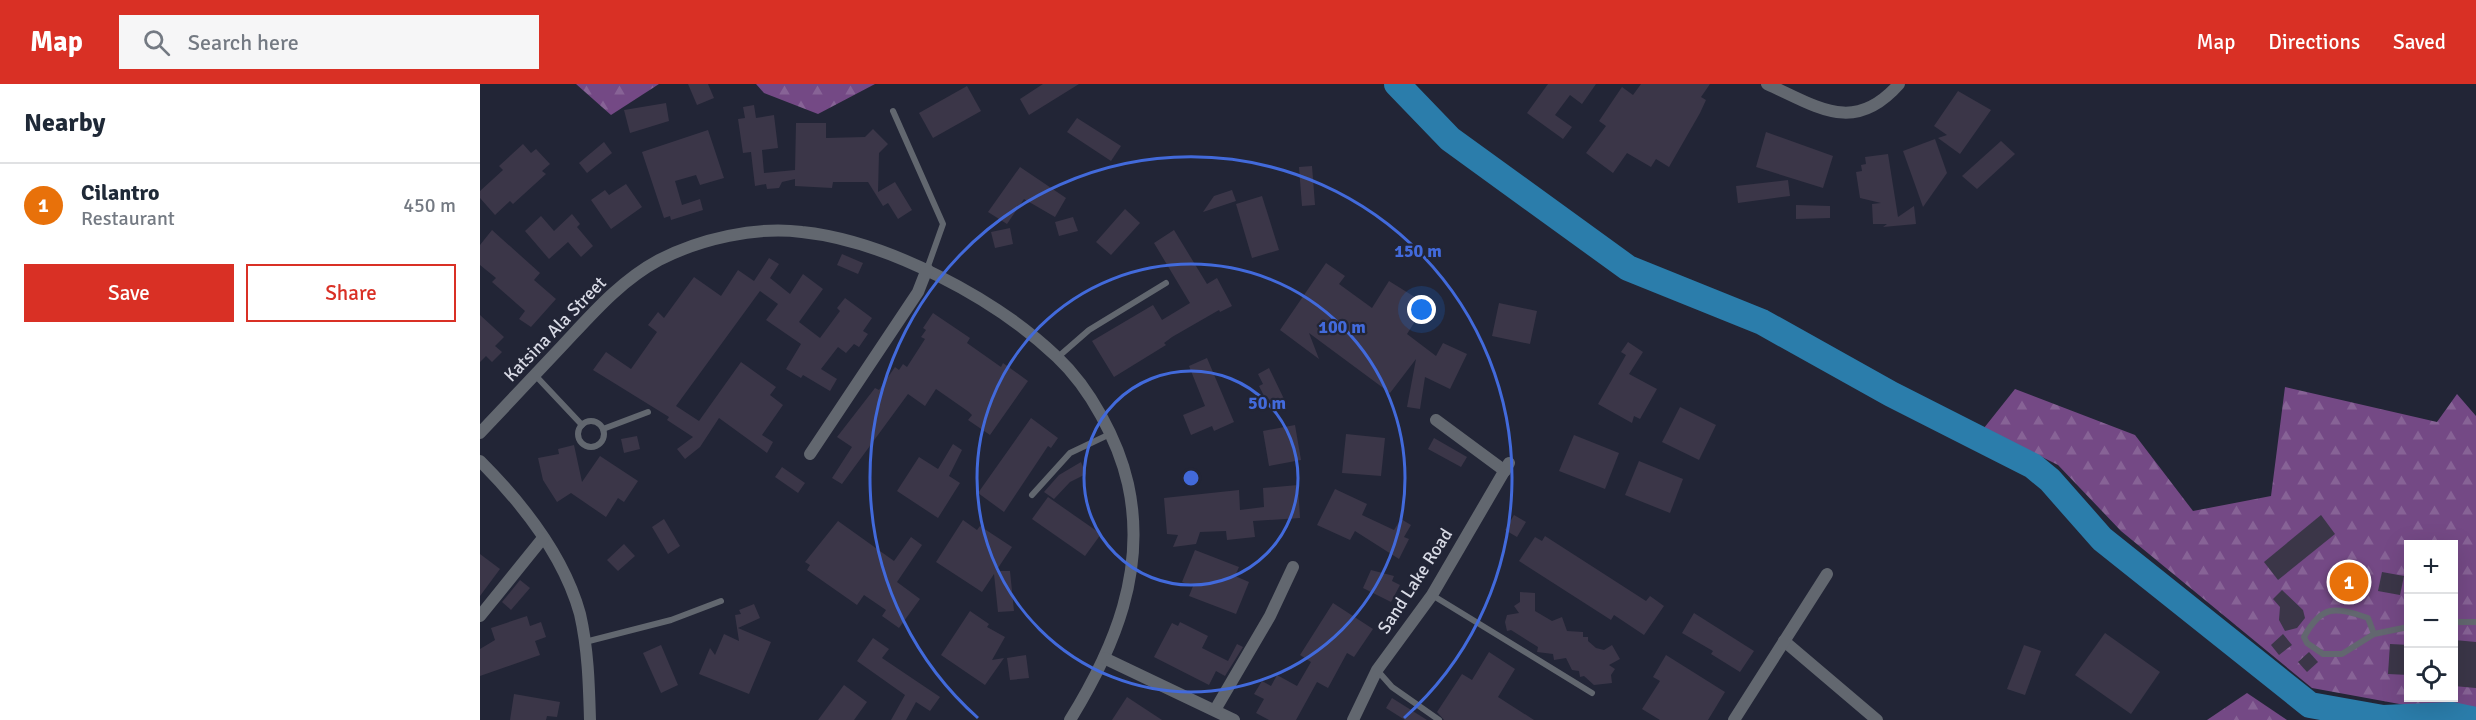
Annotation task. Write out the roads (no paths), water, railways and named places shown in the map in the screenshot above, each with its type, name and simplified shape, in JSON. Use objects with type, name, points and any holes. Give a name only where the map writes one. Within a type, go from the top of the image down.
[{"type":"street","points":[[1767,84],[1828,111],[1859,113],[1888,97],[1899,84]]},
{"type":"street","name":"Katsina Ala Street","points":[[480,433],[614,290],[660,260],[715,240],[758,232],[799,231],[838,237],[927,269],[1001,314],[1057,357],[1088,396],[1110,434],[1128,483],[1135,541],[1126,603],[1104,658],[1070,720]]},
{"type":"street","points":[[810,454],[918,292],[927,269]]},
{"type":"street","name":"Sand Lake Road","points":[[1353,720],[1377,669],[1432,595],[1507,467],[1436,420]]},
{"type":"street","points":[[480,461],[498,479],[559,563],[579,613],[589,668],[590,720]]},
{"type":"street","points":[[480,616],[543,538]]},
{"type":"street","points":[[1215,710],[1270,616],[1293,567]]},
{"type":"street","points":[[1734,720],[1827,574]]},
{"type":"street","points":[[1784,641],[1877,720]]},
{"type":"street","points":[[1104,658],[1234,720]]},
{"type":"lane","points":[[893,111],[943,224],[927,269]]},
{"type":"lane","points":[[1057,357],[1089,330],[1166,284]]},
{"type":"lane","points":[[535,375],[582,425]]},
{"type":"lane","points":[[603,429],[648,412]]},
{"type":"lane","points":[[596,422],[603,429],[603,441],[590,447],[584,445],[579,439],[582,425],[596,422]]},
{"type":"lane","points":[[1032,495],[1070,453],[1110,434]]},
{"type":"lane","points":[[1432,595],[1592,693]]},
{"type":"lane","points":[[584,642],[671,620],[721,601]]},
{"type":"lane","points":[[2374,633],[2368,618],[2332,609],[2314,619],[2304,637],[2307,643],[2323,654],[2343,654],[2374,633],[2404,628]]},
{"type":"lane","points":[[2458,622],[2476,622]]},
{"type":"lane","points":[[1377,669],[1392,687],[1439,720]]},
{"type":"waterway","points":[[1397,84],[1450,139],[1628,268],[1762,322],[1891,394],[2033,466],[2050,480],[2102,539],[2310,705],[2383,718],[2452,715],[2476,720]]},
{"type":"place","name":"Cilantro","points":[[2349,582]]}]
